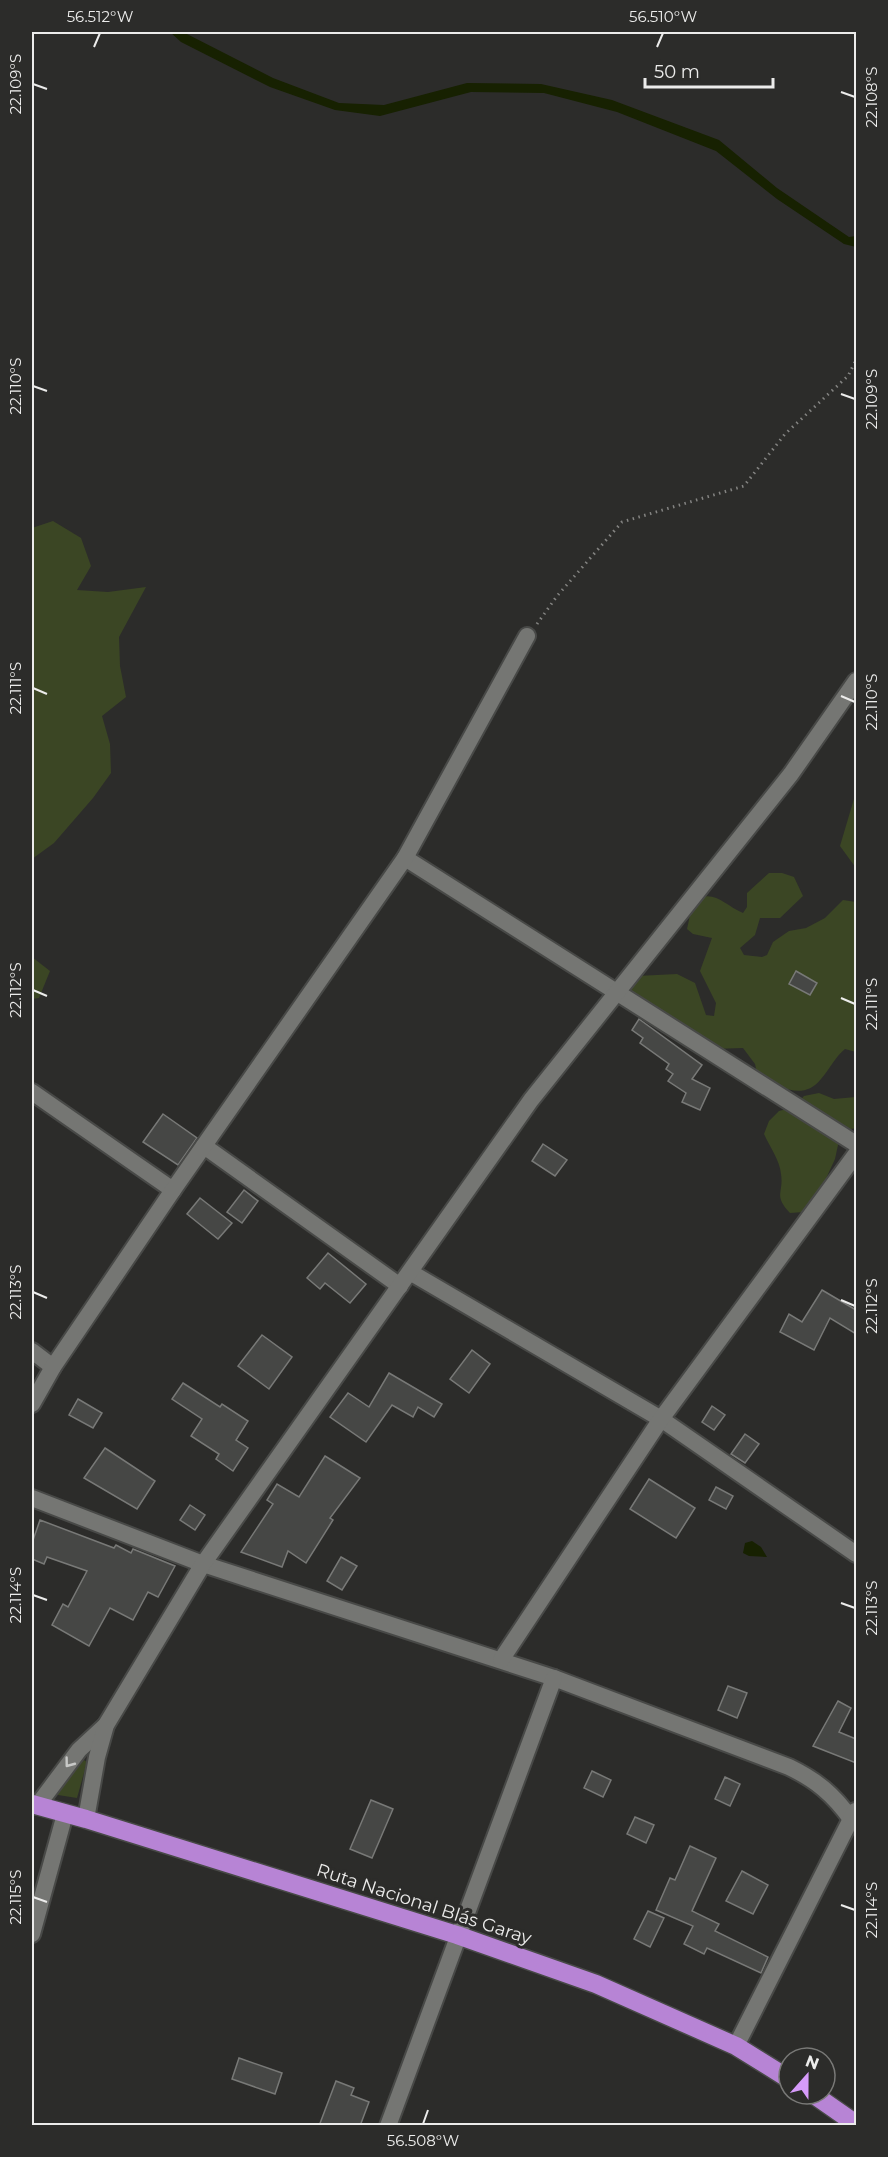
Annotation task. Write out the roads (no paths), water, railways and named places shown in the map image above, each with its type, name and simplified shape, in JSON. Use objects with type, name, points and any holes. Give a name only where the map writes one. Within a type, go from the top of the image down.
[{"type":"highway","name":"Ruta Nacional Blás Garay","points":[[34,1805],[86,1819],[457,1935],[596,1984],[736,2046],[777,2072]]},
{"type":"highway","points":[[830,2106],[856,2124]]},
{"type":"street","points":[[32,1404],[52,1367],[405,858],[527,636]]},
{"type":"street","points":[[86,1819],[97,1757],[106,1725],[203,1564],[531,1100],[616,990],[791,774],[856,681]]},
{"type":"street","points":[[405,858],[856,1143]]},
{"type":"street","points":[[32,1092],[173,1190]]},
{"type":"street","points":[[204,1146],[405,1279],[661,1419],[856,1554]]},
{"type":"street","points":[[501,1660],[661,1419],[856,1154]]},
{"type":"street","points":[[32,1352],[52,1367]]},
{"type":"street","points":[[32,1498],[203,1564],[554,1678],[814,1779],[854,1813],[736,2046]]},
{"type":"street","points":[[388,2126],[554,1678]]},
{"type":"street","points":[[34,1805],[79,1750],[106,1725]]},
{"type":"street","points":[[32,1934],[65,1814]]}]
